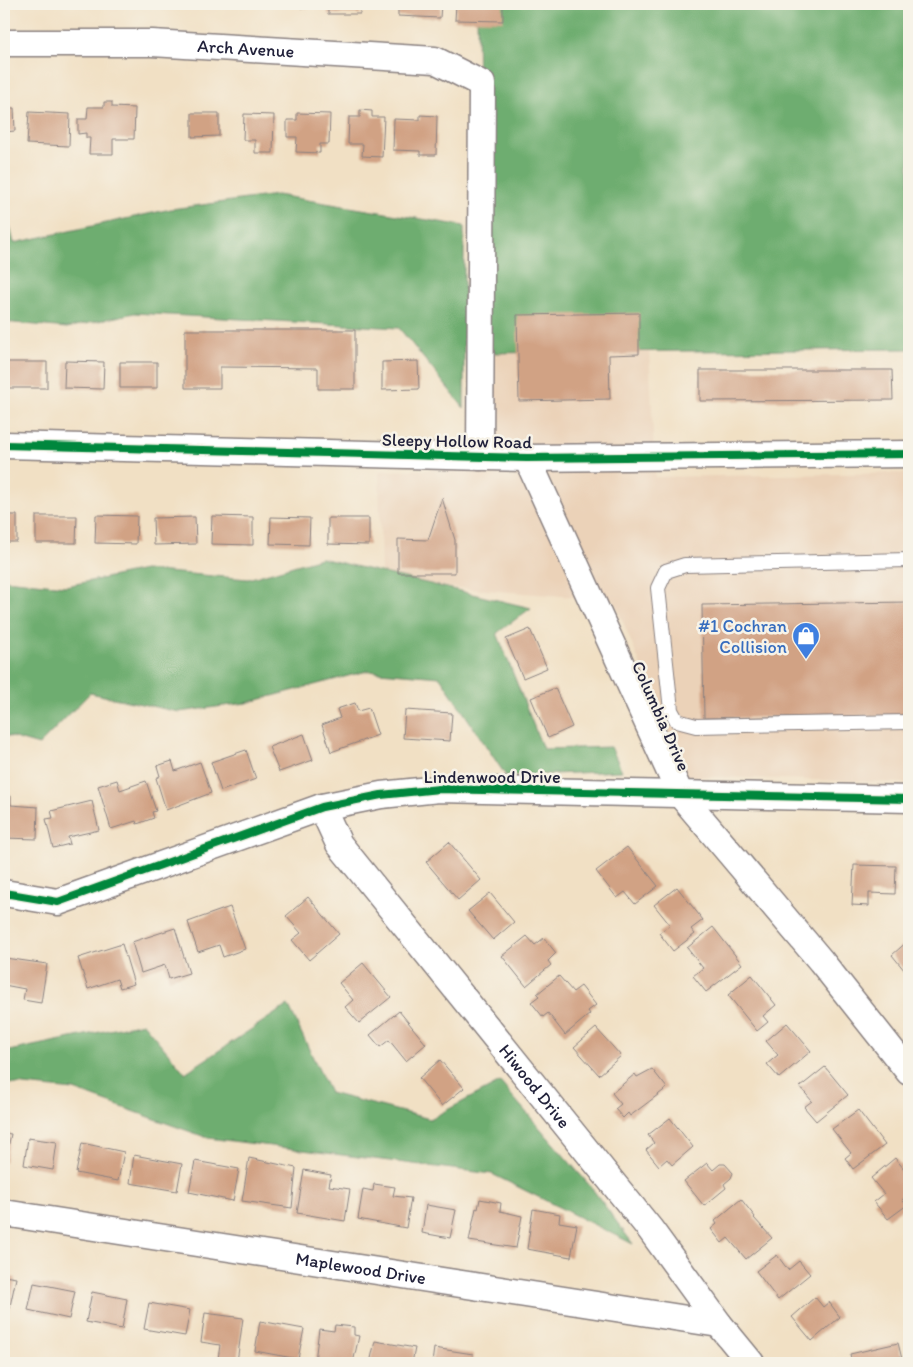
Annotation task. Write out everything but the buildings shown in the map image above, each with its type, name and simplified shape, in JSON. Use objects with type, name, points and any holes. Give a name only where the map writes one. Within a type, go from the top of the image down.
[{"type":"street","name":"Arch Avenue","points":[[4,43],[152,42],[434,60],[482,84],[480,457]]},
{"type":"street","name":"Sleepy Hollow Road","points":[[4,446],[527,458],[909,454]]},
{"type":"street","name":"Columbia Drive","points":[[527,458],[658,713],[680,794],[821,961],[909,1072]]},
{"type":"street","name":"Lindenwood Drive","points":[[4,893],[58,902],[322,807],[380,795],[439,789],[909,799]]},
{"type":"street","name":"Hiwood Drive","points":[[322,807],[339,844],[650,1229],[719,1324],[751,1363]]},
{"type":"street","name":"Maplewood Drive","points":[[4,1212],[719,1324]]},
{"type":"lane","points":[[909,560],[685,565],[666,571],[658,588],[658,713],[677,722],[696,726],[909,722]]},
{"type":"shaded area","points":[[492,303],[647,303],[655,477],[909,473],[909,783],[686,776],[614,600],[381,582],[379,471],[485,468]]},
{"type":"green space","points":[[477,4],[909,4],[909,349],[480,353]]},
{"type":"green space","points":[[277,195],[464,226],[464,408],[399,328],[134,313],[67,328],[4,322],[4,202],[14,243],[171,209]]},
{"type":"green space","points":[[321,558],[531,608],[497,633],[543,749],[611,747],[622,771],[506,776],[440,677],[367,671],[246,703],[179,712],[90,693],[39,745],[4,735],[4,580],[66,586],[144,570],[248,579]]},
{"type":"green space","points":[[288,1005],[330,1093],[430,1119],[500,1082],[591,1187],[633,1244],[492,1174],[208,1138],[74,1090],[4,1083],[4,1052],[143,1023],[185,1073]]},
{"type":"cycle path","points":[[4,445],[527,458],[909,454]]},
{"type":"cycle path","points":[[4,893],[58,902],[322,807],[381,795],[439,789],[909,799]]},
{"type":"place","name":"#1 Cochran Collision","points":[[806,660]]}]
